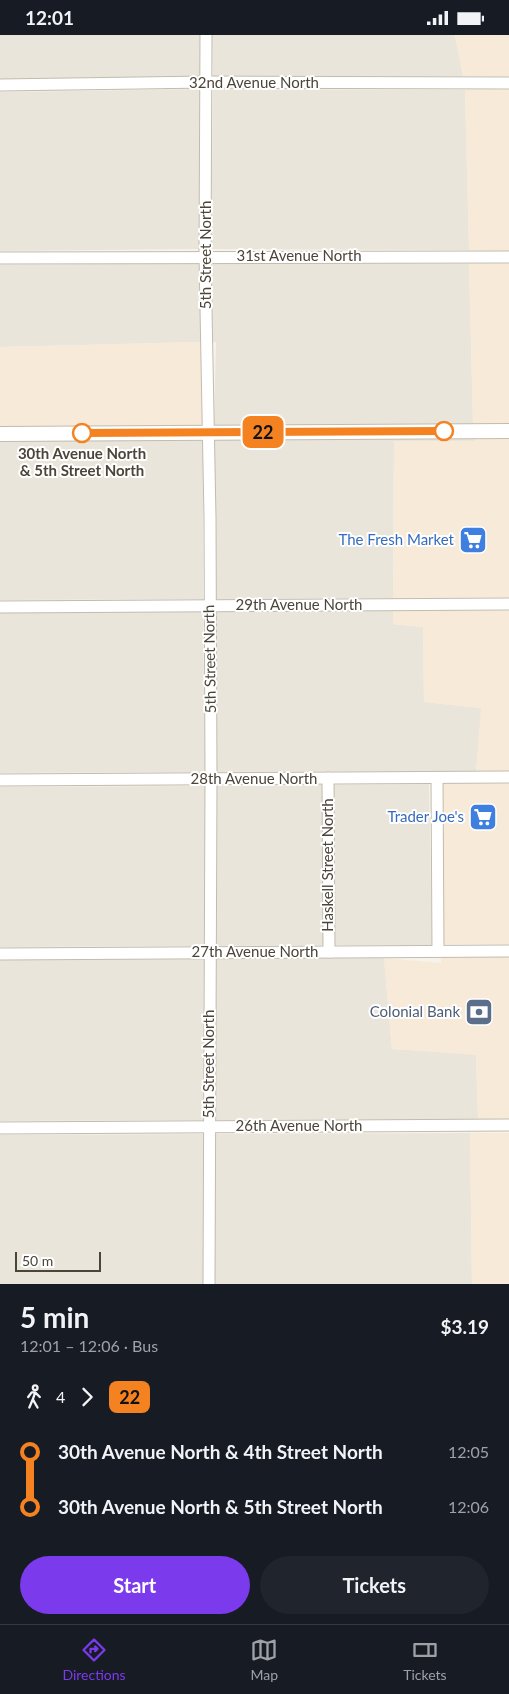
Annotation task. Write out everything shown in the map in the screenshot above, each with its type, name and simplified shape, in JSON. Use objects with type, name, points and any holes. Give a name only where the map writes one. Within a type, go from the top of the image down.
[{"type":"street","name":"5th Street North","points":[[206,35],[205,256],[211,779],[209,1284]]},
{"type":"street","name":"32nd Avenue North","points":[[0,85],[509,83]]},
{"type":"street","name":"31st Avenue North","points":[[0,258],[205,256],[509,257]]},
{"type":"street","points":[[0,434],[509,431]]},
{"type":"street","name":"29th Avenue North","points":[[0,607],[509,604]]},
{"type":"street","name":"28th Avenue North","points":[[0,780],[509,777]]},
{"type":"street","name":"Haskell Street North","points":[[328,778],[329,952]]},
{"type":"street","points":[[437,778],[438,951]]},
{"type":"street","name":"27th Avenue North","points":[[0,954],[509,951]]},
{"type":"street","name":"26th Avenue North","points":[[0,1128],[509,1125]]},
{"type":"shaded area","points":[[0,35],[200,35],[201,76],[0,79]]},
{"type":"shaded area","points":[[212,35],[455,35],[463,76],[213,76]]},
{"type":"shaded area","points":[[455,35],[509,35],[509,76],[463,76]]},
{"type":"shaded area","points":[[201,89],[199,249],[0,251],[0,92]]},
{"type":"shaded area","points":[[213,89],[465,90],[469,250],[211,249]]},
{"type":"shaded area","points":[[465,90],[509,90],[509,251],[469,250]]},
{"type":"shaded area","points":[[199,263],[201,342],[0,347],[0,265]]},
{"type":"shaded area","points":[[211,263],[469,264],[473,424],[214,426],[216,342],[213,342]]},
{"type":"shaded area","points":[[469,264],[509,264],[509,424],[473,424]]},
{"type":"shaded area","points":[[201,342],[202,426],[0,427],[0,347]]},
{"type":"shaded area","points":[[509,437],[509,597],[393,598],[394,441],[474,441],[474,438]]},
{"type":"shaded area","points":[[474,438],[474,441],[394,441],[393,598],[215,599],[214,439]]},
{"type":"shaded area","points":[[0,440],[203,441],[203,599],[0,600]]},
{"type":"shaded area","points":[[393,611],[393,624],[423,627],[424,702],[482,708],[476,771],[217,772],[215,612]]},
{"type":"shaded area","points":[[393,611],[509,611],[509,771],[476,771],[481,708],[424,702],[423,627],[393,624]]},
{"type":"shaded area","points":[[203,612],[205,772],[0,773],[0,613]]},
{"type":"shaded area","points":[[429,784],[432,945],[335,945],[334,785]]},
{"type":"shaded area","points":[[443,784],[509,784],[509,944],[444,944]]},
{"type":"shaded area","points":[[322,785],[323,945],[216,946],[217,786]]},
{"type":"shaded area","points":[[205,786],[204,946],[0,947],[0,787]]},
{"type":"shaded area","points":[[509,957],[509,1119],[478,1119],[476,1055],[392,1049],[384,958],[441,963],[441,958]]},
{"type":"shaded area","points":[[384,958],[392,1049],[476,1054],[478,1119],[215,1120],[216,959]]},
{"type":"shaded area","points":[[204,959],[203,1120],[0,1121],[0,960]]},
{"type":"shaded area","points":[[470,1133],[472,1284],[215,1284],[215,1134]]},
{"type":"shaded area","points":[[470,1133],[509,1133],[509,1284],[472,1284]]},
{"type":"shaded area","points":[[203,1134],[203,1284],[0,1284],[0,1135]]},
{"type":"bus line","name":"22","points":[[82,433],[444,431]]},
{"type":"place","name":"30th Avenue North & 5th Street North","points":[[82,433]]},
{"type":"place","name":"The Fresh Market","points":[[473,540]]},
{"type":"place","name":"Trader Joe's","points":[[483,817]]},
{"type":"place","name":"Colonial Bank","points":[[479,1012]]}]
